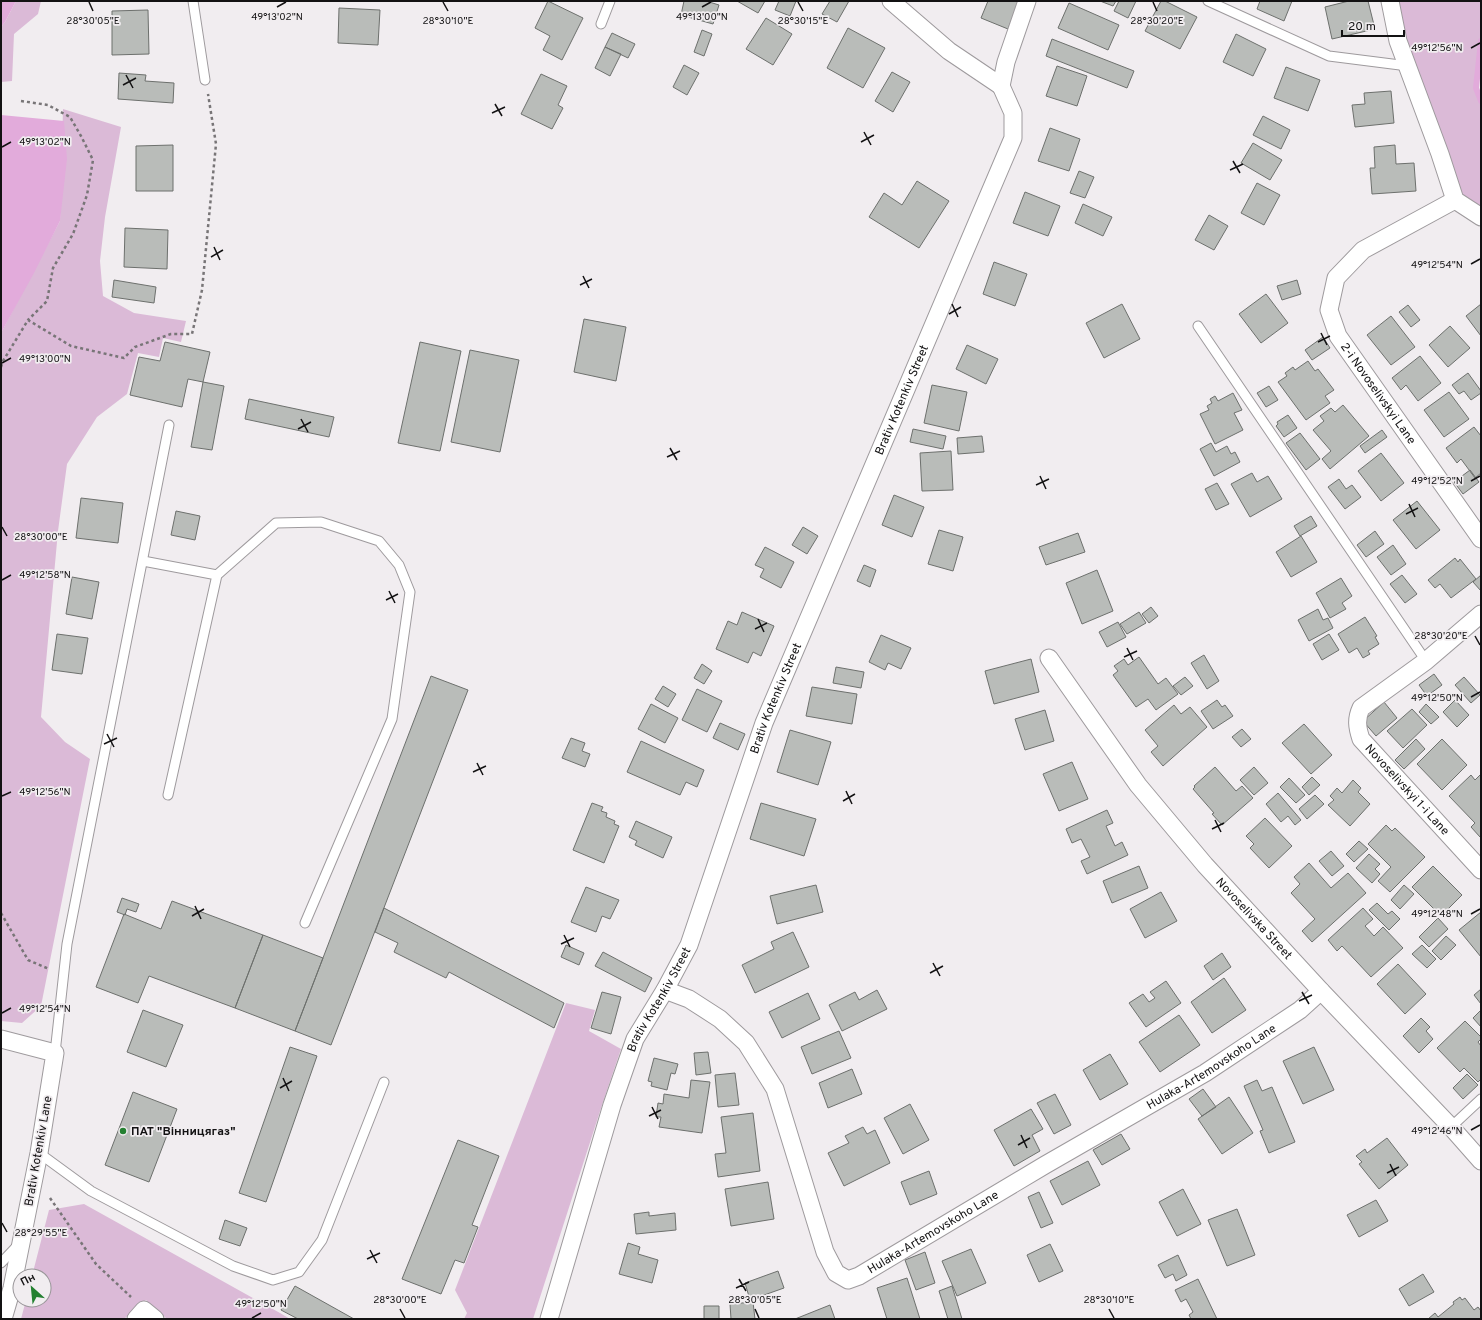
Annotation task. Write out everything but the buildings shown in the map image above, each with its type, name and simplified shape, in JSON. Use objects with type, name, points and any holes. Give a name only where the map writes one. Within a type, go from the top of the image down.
[{"type":"street","points":[[891,1],[949,51],[1001,86],[1006,62],[1027,1]]},
{"type":"street","points":[[1390,1],[1398,42],[1456,200],[1481,217]]},
{"type":"street","name":"Brativ Kotenkiv Street","points":[[549,1319],[612,1105],[635,1039],[665,990],[689,945],[764,722],[1013,138],[1013,113],[1001,86]]},
{"type":"street","name":"2-i Novoselivskyi Lane","points":[[1456,200],[1363,250],[1336,278],[1329,310],[1338,336],[1481,539]]},
{"type":"street","name":"Novoselivskyi 1-i Lane","points":[[1481,614],[1426,661],[1361,708],[1357,716],[1361,739],[1481,870]]},
{"type":"street","name":"Novoselivska Street","points":[[1049,658],[1138,785],[1205,866],[1320,991],[1451,1127],[1481,1161]]},
{"type":"street","name":"Hulaka-Artemovskoho Lane","points":[[665,990],[690,999],[720,1019],[746,1043],[775,1089],[825,1252],[836,1273],[848,1280],[859,1276],[1045,1165],[1205,1073],[1300,1010],[1320,991]]},
{"type":"street","points":[[1,1039],[55,1053]]},
{"type":"street","name":"Brativ Kotenkiv Lane","points":[[3,1319],[12,1288],[39,1153],[55,1053]]},
{"type":"lane","points":[[193,1],[206,80]]},
{"type":"lane","points":[[601,24],[610,1]]},
{"type":"lane","points":[[1208,1],[1329,56],[1408,66]]},
{"type":"lane","points":[[1198,326],[1426,661]]},
{"type":"lane","points":[[55,1053],[67,944],[169,425]]},
{"type":"lane","points":[[168,795],[216,575],[276,523],[321,522],[378,541],[399,565],[410,592],[392,719],[305,923]]},
{"type":"lane","points":[[143,561],[216,575]]},
{"type":"lane","points":[[39,1153],[91,1191],[233,1266],[273,1280],[299,1272],[322,1240],[384,1082]]},
{"type":"lane","points":[[1451,1127],[1481,1099]]},
{"type":"lane","points":[[1,1263],[21,1241]]},
{"type":"path","points":[[28,320],[71,346],[124,358],[135,347],[171,334],[192,334],[202,290],[216,144],[206,80]]},
{"type":"path","points":[[1,367],[3,361],[28,320],[47,301],[53,268],[73,234],[87,195],[93,160],[70,117],[48,105],[21,101]]},
{"type":"path","points":[[1,913],[28,960],[64,976]]},
{"type":"path","points":[[31,1191],[49,1197],[96,1264],[145,1316]]},
{"type":"shaded area","points":[[1,1],[16,1],[1,27]]},
{"type":"shaded area","points":[[16,1],[41,1],[38,14],[14,34],[12,81],[1,82],[1,27]]},
{"type":"shaded area","points":[[1390,1],[1481,1],[1481,41],[1476,88],[1481,101],[1481,210],[1455,200]]},
{"type":"shaded area","points":[[63,109],[121,127],[105,217],[100,261],[103,296],[134,313],[186,321],[181,342],[163,338],[159,357],[138,353],[127,394],[97,417],[67,464],[58,531],[41,717],[65,742],[90,759],[41,1006],[22,1023],[1,1021],[1,333],[60,221]]},
{"type":"shaded area","points":[[1,115],[64,121],[67,159],[60,221],[34,273],[1,333]]},
{"type":"shaded area","points":[[566,1003],[595,1010],[589,1031],[621,1049],[533,1319],[464,1319],[467,1313],[455,1290]]},
{"type":"shaded area","points":[[84,1204],[290,1319],[167,1319],[146,1300],[124,1319],[21,1319],[24,1308],[52,1308],[52,1268],[34,1268],[49,1210]]},
{"type":"waterway","points":[[1481,41],[1476,88],[1481,101]]},
{"type":"place","name":"ПАТ \"Вінницягаз\"","points":[[123,1131]]}]
